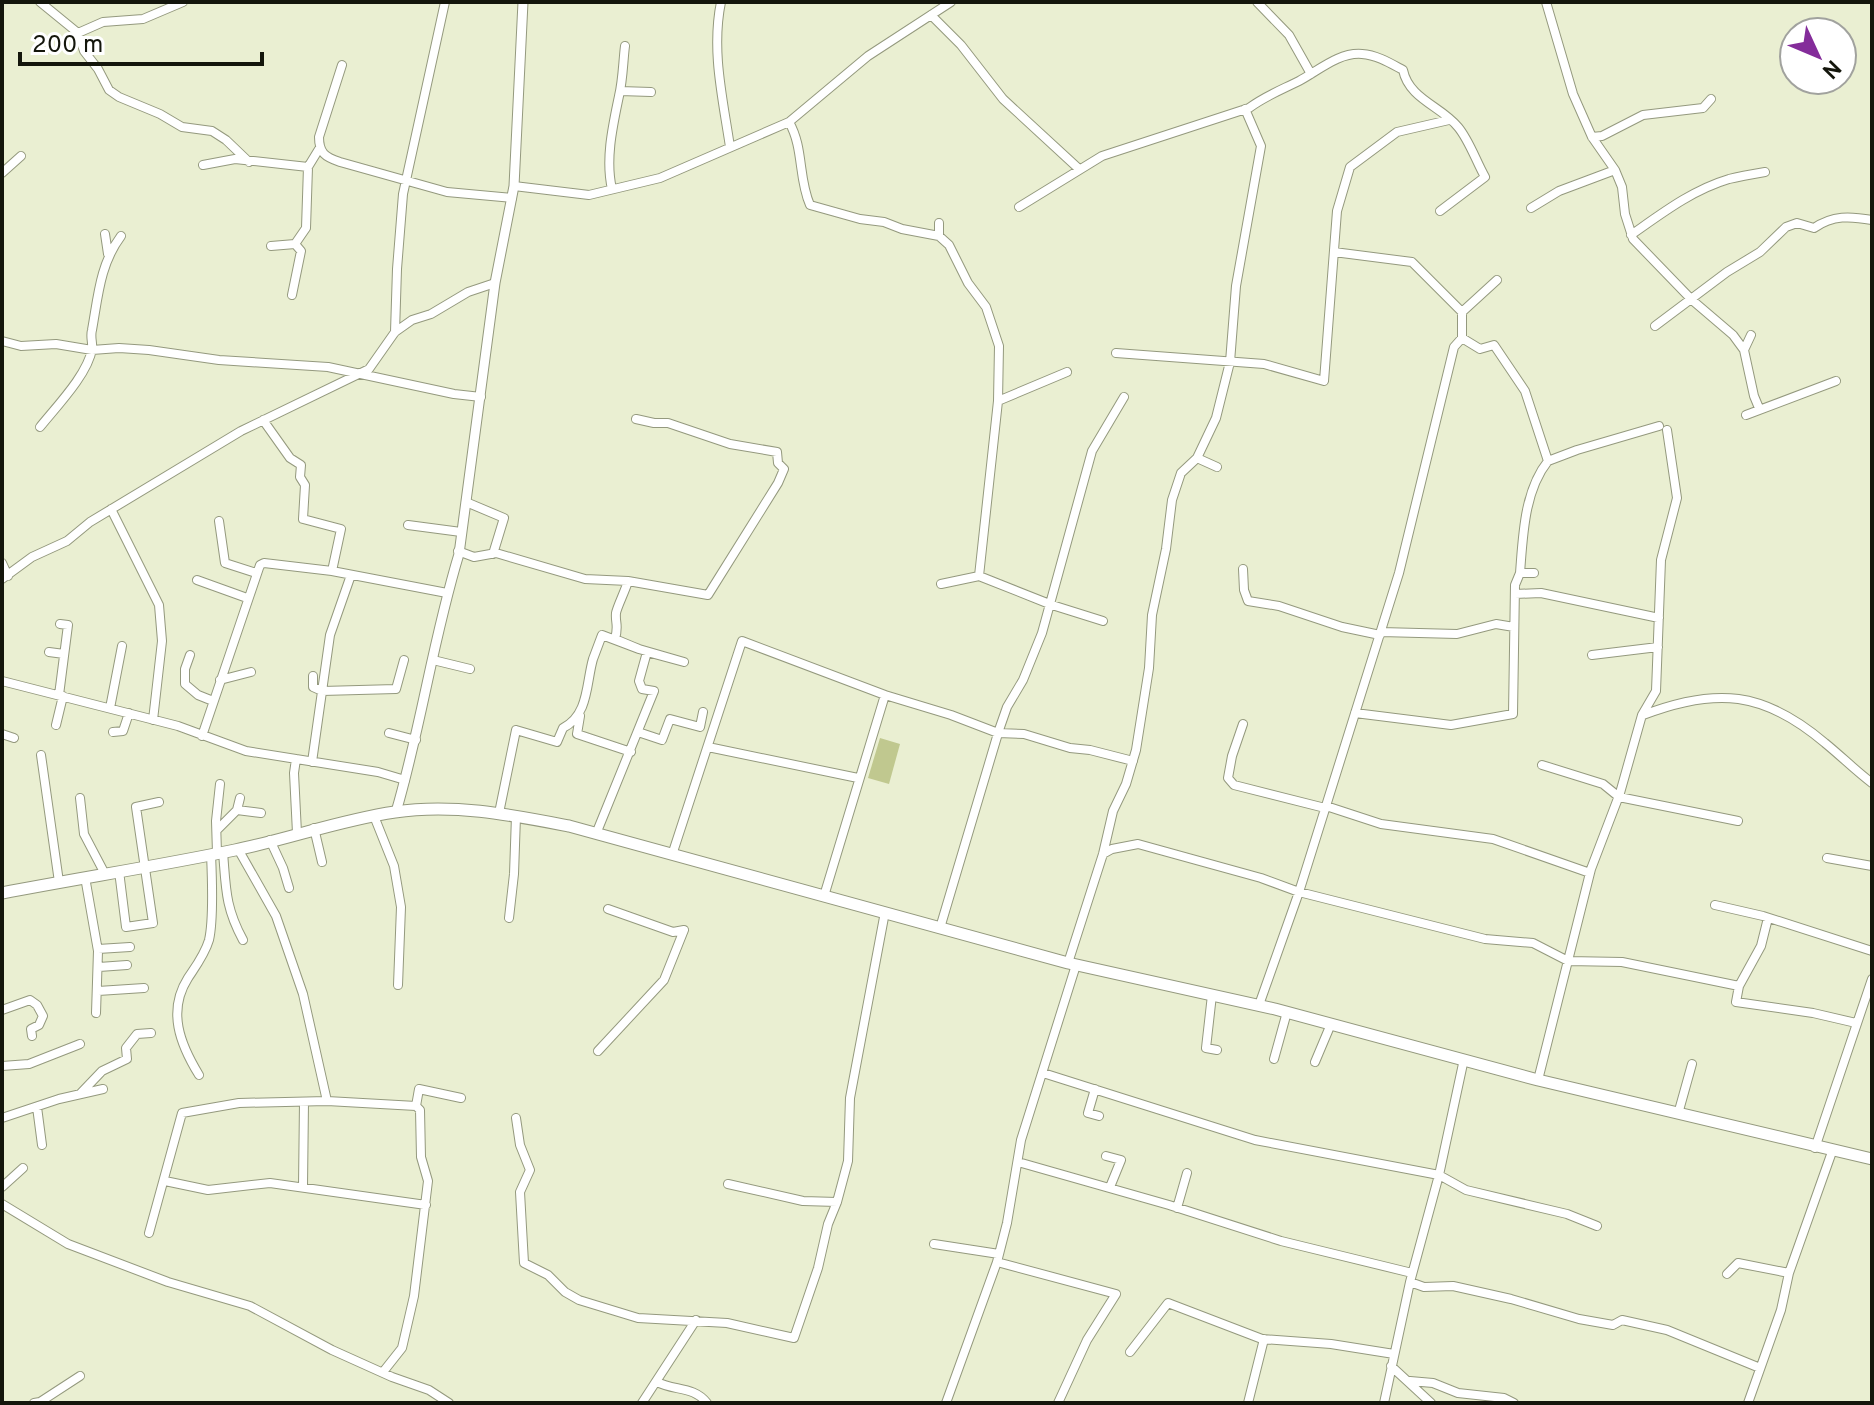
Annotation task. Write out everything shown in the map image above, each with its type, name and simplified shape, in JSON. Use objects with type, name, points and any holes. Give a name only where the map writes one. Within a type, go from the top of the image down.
[{"type":"main road","points":[[2,893],[238,849],[314,828],[396,812],[458,808],[499,813],[596,834],[1072,964],[1259,1005],[1538,1080],[1815,1148],[1833,1149],[1872,1159]]},
{"type":"street","points":[[40,2],[78,33],[84,51],[109,90],[182,127],[212,131],[249,162]]},
{"type":"street","points":[[78,33],[103,22],[143,19],[183,2]]},
{"type":"street","points":[[395,332],[397,269],[406,180],[445,2]]},
{"type":"street","points":[[396,812],[416,740],[466,502],[495,283],[514,186],[523,2]]},
{"type":"street","points":[[721,2],[717,31],[718,70],[730,147]]},
{"type":"street","points":[[514,186],[589,195],[660,178],[789,122],[868,56],[951,2]]},
{"type":"street","points":[[1257,2],[1289,35],[1311,74]]},
{"type":"street","points":[[1546,2],[1573,94],[1592,137],[1615,170],[1622,187],[1631,235],[1642,251],[1733,335],[1744,350],[1759,408]]},
{"type":"street","points":[[931,15],[961,45],[1003,99],[1079,169]]},
{"type":"street","points":[[612,189],[609,174],[611,140],[625,46]]},
{"type":"street","points":[[1019,207],[1102,156],[1245,109],[1267,94],[1340,58],[1359,53],[1376,56],[1403,70],[1405,82],[1430,107],[1457,126],[1485,177],[1440,211]]},
{"type":"street","points":[[295,244],[306,228],[308,167],[319,149],[319,137],[342,65]]},
{"type":"street","points":[[620,91],[651,92]]},
{"type":"street","points":[[1592,137],[1602,136],[1643,115],[1703,108],[1711,99]]},
{"type":"street","points":[[946,1403],[998,1258],[1021,1140],[1043,1073],[1113,811],[1133,761],[1144,706],[1152,615],[1166,549],[1172,500],[1181,473],[1197,458],[1216,418],[1230,362],[1236,286],[1261,146],[1245,109]]},
{"type":"street","points":[[1116,353],[1264,364],[1324,381],[1337,211],[1350,167],[1397,132],[1449,120]]},
{"type":"street","points":[[789,122],[796,135],[804,192],[810,205],[939,236],[949,245],[968,283],[986,307],[999,346],[998,401],[979,576]]},
{"type":"street","points":[[319,149],[323,155],[340,162],[447,192],[512,198]]},
{"type":"street","points":[[2,173],[21,156]]},
{"type":"street","points":[[203,165],[221,160],[308,167]]},
{"type":"street","points":[[1531,208],[1559,191],[1615,170]]},
{"type":"street","points":[[1631,235],[1668,208],[1708,188],[1765,172]]},
{"type":"street","points":[[1655,326],[1727,272],[1760,252],[1786,227],[1797,223],[1814,228],[1823,222],[1847,216],[1872,220]]},
{"type":"street","points":[[939,223],[939,236]]},
{"type":"street","points":[[40,427],[83,371],[92,350],[91,333],[108,254],[105,234]]},
{"type":"street","points":[[108,254],[121,236]]},
{"type":"street","points":[[271,246],[295,244]]},
{"type":"street","points":[[292,295],[301,251],[295,244]]},
{"type":"street","points":[[1259,1005],[1299,892],[1399,573],[1454,347],[1462,338],[1462,312],[1412,262],[1334,252]]},
{"type":"street","points":[[1462,312],[1497,280]]},
{"type":"street","points":[[2,563],[5,578],[32,557],[67,541],[111,509],[263,420],[369,369],[395,332],[468,292],[495,283]]},
{"type":"street","points":[[1744,350],[1751,335]]},
{"type":"street","points":[[1462,338],[1480,349],[1494,345],[1508,365],[1525,391],[1548,461]]},
{"type":"street","points":[[2,341],[21,346],[56,344],[92,350],[119,348],[219,360],[317,365],[481,397]]},
{"type":"street","points":[[998,401],[1067,372]]},
{"type":"street","points":[[1746,415],[1836,381]]},
{"type":"street","points":[[940,928],[1007,707],[1023,680],[1052,605],[1092,451],[1124,397]]},
{"type":"street","points":[[458,551],[474,557],[493,554],[585,579],[628,581],[708,595],[784,469],[778,463],[777,452],[730,444],[668,423],[636,419]]},
{"type":"street","points":[[263,420],[290,458],[301,465],[300,477],[305,485],[303,519],[341,529],[332,571]]},
{"type":"street","points":[[1355,713],[1451,725],[1513,714],[1515,585],[1520,573],[1536,475],[1548,461],[1663,428],[1677,498],[1661,560],[1656,691],[1642,715],[1619,797],[1590,873],[1538,1080]]},
{"type":"street","points":[[1197,458],[1217,467]]},
{"type":"street","points":[[466,502],[504,518],[493,554]]},
{"type":"street","points":[[111,509],[159,605],[162,641],[153,720]]},
{"type":"street","points":[[219,521],[225,563],[256,573]]},
{"type":"street","points":[[408,525],[461,532]]},
{"type":"street","points":[[202,736],[260,565],[332,571],[447,593]]},
{"type":"street","points":[[1243,569],[1248,601],[1279,606],[1342,627],[1380,634],[1457,634],[1496,624],[1514,627]]},
{"type":"street","points":[[1520,573],[1534,573]]},
{"type":"street","points":[[312,762],[330,635],[351,575]]},
{"type":"street","points":[[941,584],[979,576],[1103,621]]},
{"type":"street","points":[[197,580],[247,598]]},
{"type":"street","points":[[628,581],[621,605],[617,608],[619,625],[615,639],[639,649]]},
{"type":"street","points":[[1515,594],[1541,593],[1659,618]]},
{"type":"street","points":[[56,725],[68,625],[60,624]]},
{"type":"street","points":[[596,834],[631,752],[654,691],[642,689],[639,681],[647,652],[684,662],[602,635],[592,661],[577,734],[631,752]]},
{"type":"street","points":[[672,855],[742,641],[885,695],[998,733],[1024,734],[1070,748],[1133,761]]},
{"type":"street","points":[[110,708],[122,646]]},
{"type":"street","points":[[1592,655],[1658,647]]},
{"type":"street","points":[[49,652],[64,654]]},
{"type":"street","points":[[190,655],[185,669],[185,684],[198,695],[213,701]]},
{"type":"street","points":[[313,676],[313,687],[322,691],[396,689],[404,660]]},
{"type":"street","points":[[433,660],[470,669]]},
{"type":"street","points":[[220,680],[251,672]]},
{"type":"street","points":[[2,681],[129,713],[246,751],[378,772],[405,780]]},
{"type":"street","points":[[824,896],[885,695]]},
{"type":"street","points":[[1642,715],[1709,697],[1747,698],[1788,715],[1872,783]]},
{"type":"street","points":[[499,813],[516,730],[557,742],[563,728],[572,724],[581,711]]},
{"type":"street","points":[[638,732],[662,740],[670,719],[700,727],[703,712]]},
{"type":"street","points":[[113,732],[123,731],[129,713]]},
{"type":"street","points":[[1243,724],[1228,778],[1234,785],[1381,824],[1493,839],[1590,873]]},
{"type":"street","points":[[389,733],[416,740]]},
{"type":"street","points":[[2,734],[14,738]]},
{"type":"street","points":[[695,750],[858,778]]},
{"type":"street","points":[[41,755],[59,882]]},
{"type":"street","points":[[296,759],[297,833]]},
{"type":"street","points":[[1542,765],[1603,784],[1619,797],[1738,821]]},
{"type":"street","points":[[199,1075],[180,1035],[176,1010],[186,981],[209,940],[220,784]]},
{"type":"street","points":[[80,798],[84,834],[105,874]]},
{"type":"street","points":[[217,830],[237,810],[240,798]]},
{"type":"street","points":[[119,871],[126,927],[153,923],[136,807],[159,802]]},
{"type":"street","points":[[237,810],[261,813]]},
{"type":"street","points":[[374,816],[394,866],[401,907],[398,985]]},
{"type":"street","points":[[509,918],[516,816]]},
{"type":"street","points":[[314,828],[322,862]]},
{"type":"street","points":[[270,840],[289,888]]},
{"type":"street","points":[[1103,854],[1138,844],[1261,878],[1299,892],[1485,939],[1533,943],[1568,961],[1622,962],[1713,978],[1739,986]]},
{"type":"street","points":[[238,849],[276,916],[303,994],[327,1101]]},
{"type":"street","points":[[217,853],[223,886],[243,940]]},
{"type":"street","points":[[1827,858],[1872,866]]},
{"type":"street","points":[[85,877],[98,949],[96,1013]]},
{"type":"street","points":[[1715,905],[1768,918],[1872,951]]},
{"type":"street","points":[[598,1051],[664,980],[684,930],[673,932],[608,909]]},
{"type":"street","points":[[516,1118],[520,1145],[530,1170],[520,1192],[524,1263],[548,1275],[565,1292],[638,1318],[727,1323],[794,1338],[818,1268],[848,1161],[850,1098],[885,912]]},
{"type":"street","points":[[1768,918],[1761,946],[1739,986],[1736,1002],[1813,1013],[1856,1023]]},
{"type":"street","points":[[98,949],[130,947]]},
{"type":"street","points":[[99,967],[127,965]]},
{"type":"street","points":[[1815,1148],[1872,979]]},
{"type":"street","points":[[98,991],[144,988]]},
{"type":"street","points":[[1212,995],[1206,1048],[1217,1050]]},
{"type":"street","points":[[2,1010],[30,1000],[37,1005],[43,1016],[39,1025],[31,1029],[32,1036]]},
{"type":"street","points":[[1274,1059],[1287,1012]]},
{"type":"street","points":[[1315,1062],[1331,1024]]},
{"type":"street","points":[[80,1095],[102,1071],[127,1059],[126,1048],[137,1034],[151,1033]]},
{"type":"street","points":[[2,1066],[29,1064],[80,1044]]},
{"type":"street","points":[[1384,1403],[1464,1059]]},
{"type":"street","points":[[1678,1114],[1692,1064]]},
{"type":"street","points":[[1043,1073],[1255,1140],[1439,1175],[1466,1190],[1567,1214],[1597,1226]]},
{"type":"street","points":[[2,1118],[103,1089]]},
{"type":"street","points":[[416,1106],[419,1089],[461,1098]]},
{"type":"street","points":[[1095,1089],[1088,1113],[1099,1116]]},
{"type":"street","points":[[149,1233],[182,1113],[239,1103],[327,1101],[416,1106],[420,1110],[421,1157],[428,1181],[426,1205],[414,1296],[402,1348],[383,1372]]},
{"type":"street","points":[[303,1186],[304,1102]]},
{"type":"street","points":[[37,1107],[42,1145]]},
{"type":"street","points":[[1748,1403],[1833,1149]]},
{"type":"street","points":[[1106,1156],[1121,1160],[1110,1187]]},
{"type":"street","points":[[1018,1162],[1411,1277],[1424,1287],[1453,1286],[1579,1319],[1613,1325],[1622,1320],[1667,1330],[1760,1368]]},
{"type":"street","points":[[2,1187],[23,1168]]},
{"type":"street","points":[[1177,1208],[1187,1173]]},
{"type":"street","points":[[165,1181],[208,1190],[270,1183],[303,1186],[426,1205]]},
{"type":"street","points":[[728,1184],[803,1201],[837,1202]]},
{"type":"street","points":[[2,1204],[68,1244],[168,1282],[250,1306],[332,1350],[429,1390],[449,1403]]},
{"type":"street","points":[[934,1244],[998,1258],[1116,1294],[1087,1340],[1058,1403]]},
{"type":"street","points":[[1727,1274],[1738,1263],[1789,1273]]},
{"type":"street","points":[[1130,1352],[1168,1303],[1264,1339],[1331,1344],[1394,1354]]},
{"type":"street","points":[[643,1402],[696,1320]]},
{"type":"street","points":[[1248,1403],[1264,1339]]},
{"type":"street","points":[[1391,1366],[1431,1403]]},
{"type":"street","points":[[34,1403],[80,1376]]},
{"type":"street","points":[[1410,1381],[1433,1383],[1458,1393],[1504,1398],[1514,1403]]},
{"type":"street","points":[[657,1382],[694,1392],[707,1403]]},
{"type":"green space","points":[[880,738],[900,744],[889,784],[868,778]]}]
